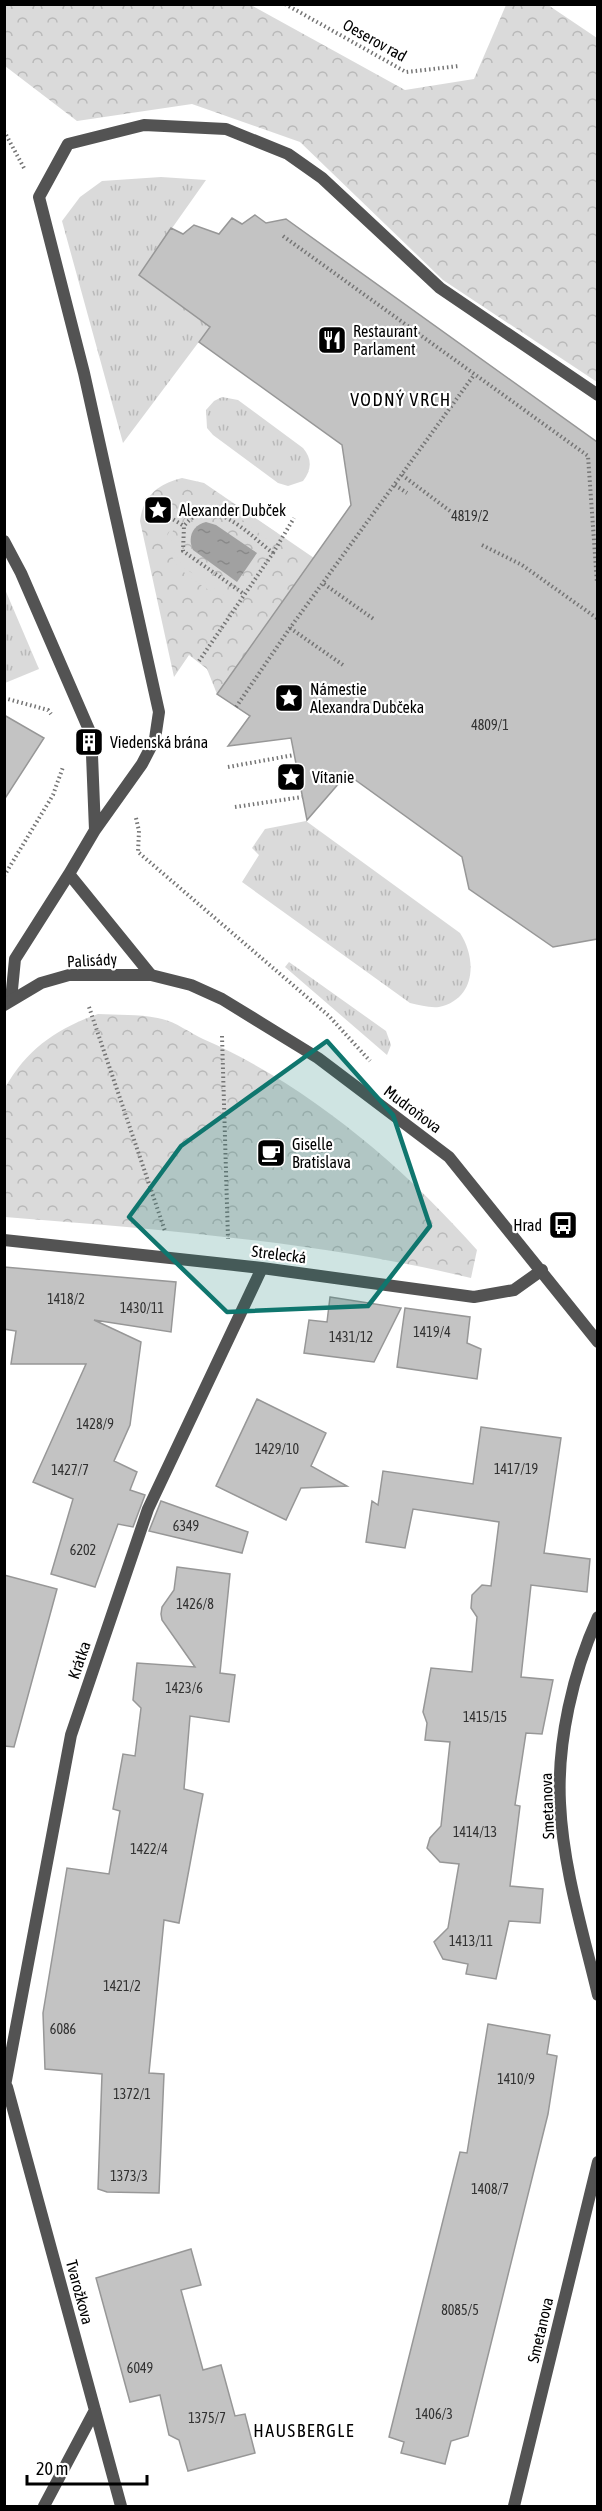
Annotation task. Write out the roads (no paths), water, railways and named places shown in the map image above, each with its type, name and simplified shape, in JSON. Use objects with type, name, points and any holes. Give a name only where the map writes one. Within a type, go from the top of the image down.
[{"type":"street","points":[[8,1002],[15,959],[95,830],[142,764],[155,739],[159,711],[84,373],[39,197],[68,144],[144,125],[226,129],[288,154],[322,178],[440,288],[597,395]]},
{"type":"street","points":[[4,541],[21,573],[90,732]]},
{"type":"street","points":[[92,755],[95,830]]},
{"type":"street","points":[[69,874],[151,975]]},
{"type":"street","name":"Palisády","points":[[8,1002],[41,983],[69,975],[151,975]]},
{"type":"street","name":"Mudroňova","points":[[151,975],[191,985],[269,1026],[402,1120],[449,1157],[542,1270],[597,1342]]},
{"type":"street","name":"Strelecká","points":[[4,1240],[262,1268],[474,1297],[514,1290],[542,1270]]},
{"type":"street","name":"Krátka","points":[[6,2089],[71,1735],[148,1509],[262,1268]]},
{"type":"street","name":"Smetanova","points":[[597,1617],[585,1647],[564,1738],[560,1801],[570,1879],[597,1995]]},
{"type":"street","name":"Tvarožkova","points":[[6,2089],[122,2506]]},
{"type":"street","name":"Smetanova","points":[[514,2506],[597,2162]]},
{"type":"street","points":[[44,2506],[95,2410]]},
{"type":"water","points":[[206,522],[216,525],[257,553],[237,582],[193,550],[192,532]]},
{"type":"tunnel","points":[[90,732],[92,755]]},
{"type":"place","name":"Restaurant Parlament","points":[[332,340]]},
{"type":"place","name":"Alexander Dubček","points":[[158,510]]},
{"type":"place","name":"Námestie Alexandra Dubčeka","points":[[289,698]]},
{"type":"place","name":"Viedenská brána","points":[[89,742]]},
{"type":"place","name":"Vítanie","points":[[291,777]]},
{"type":"place","name":"Giselle Bratislava","points":[[271,1153]]},
{"type":"place","name":"Hrad","points":[[563,1225]]},
{"type":"district","name":"VODNÝ VRCH","points":[[401,400]]},
{"type":"district","name":"HAUSBERGLE","points":[[304,2431]]}]
